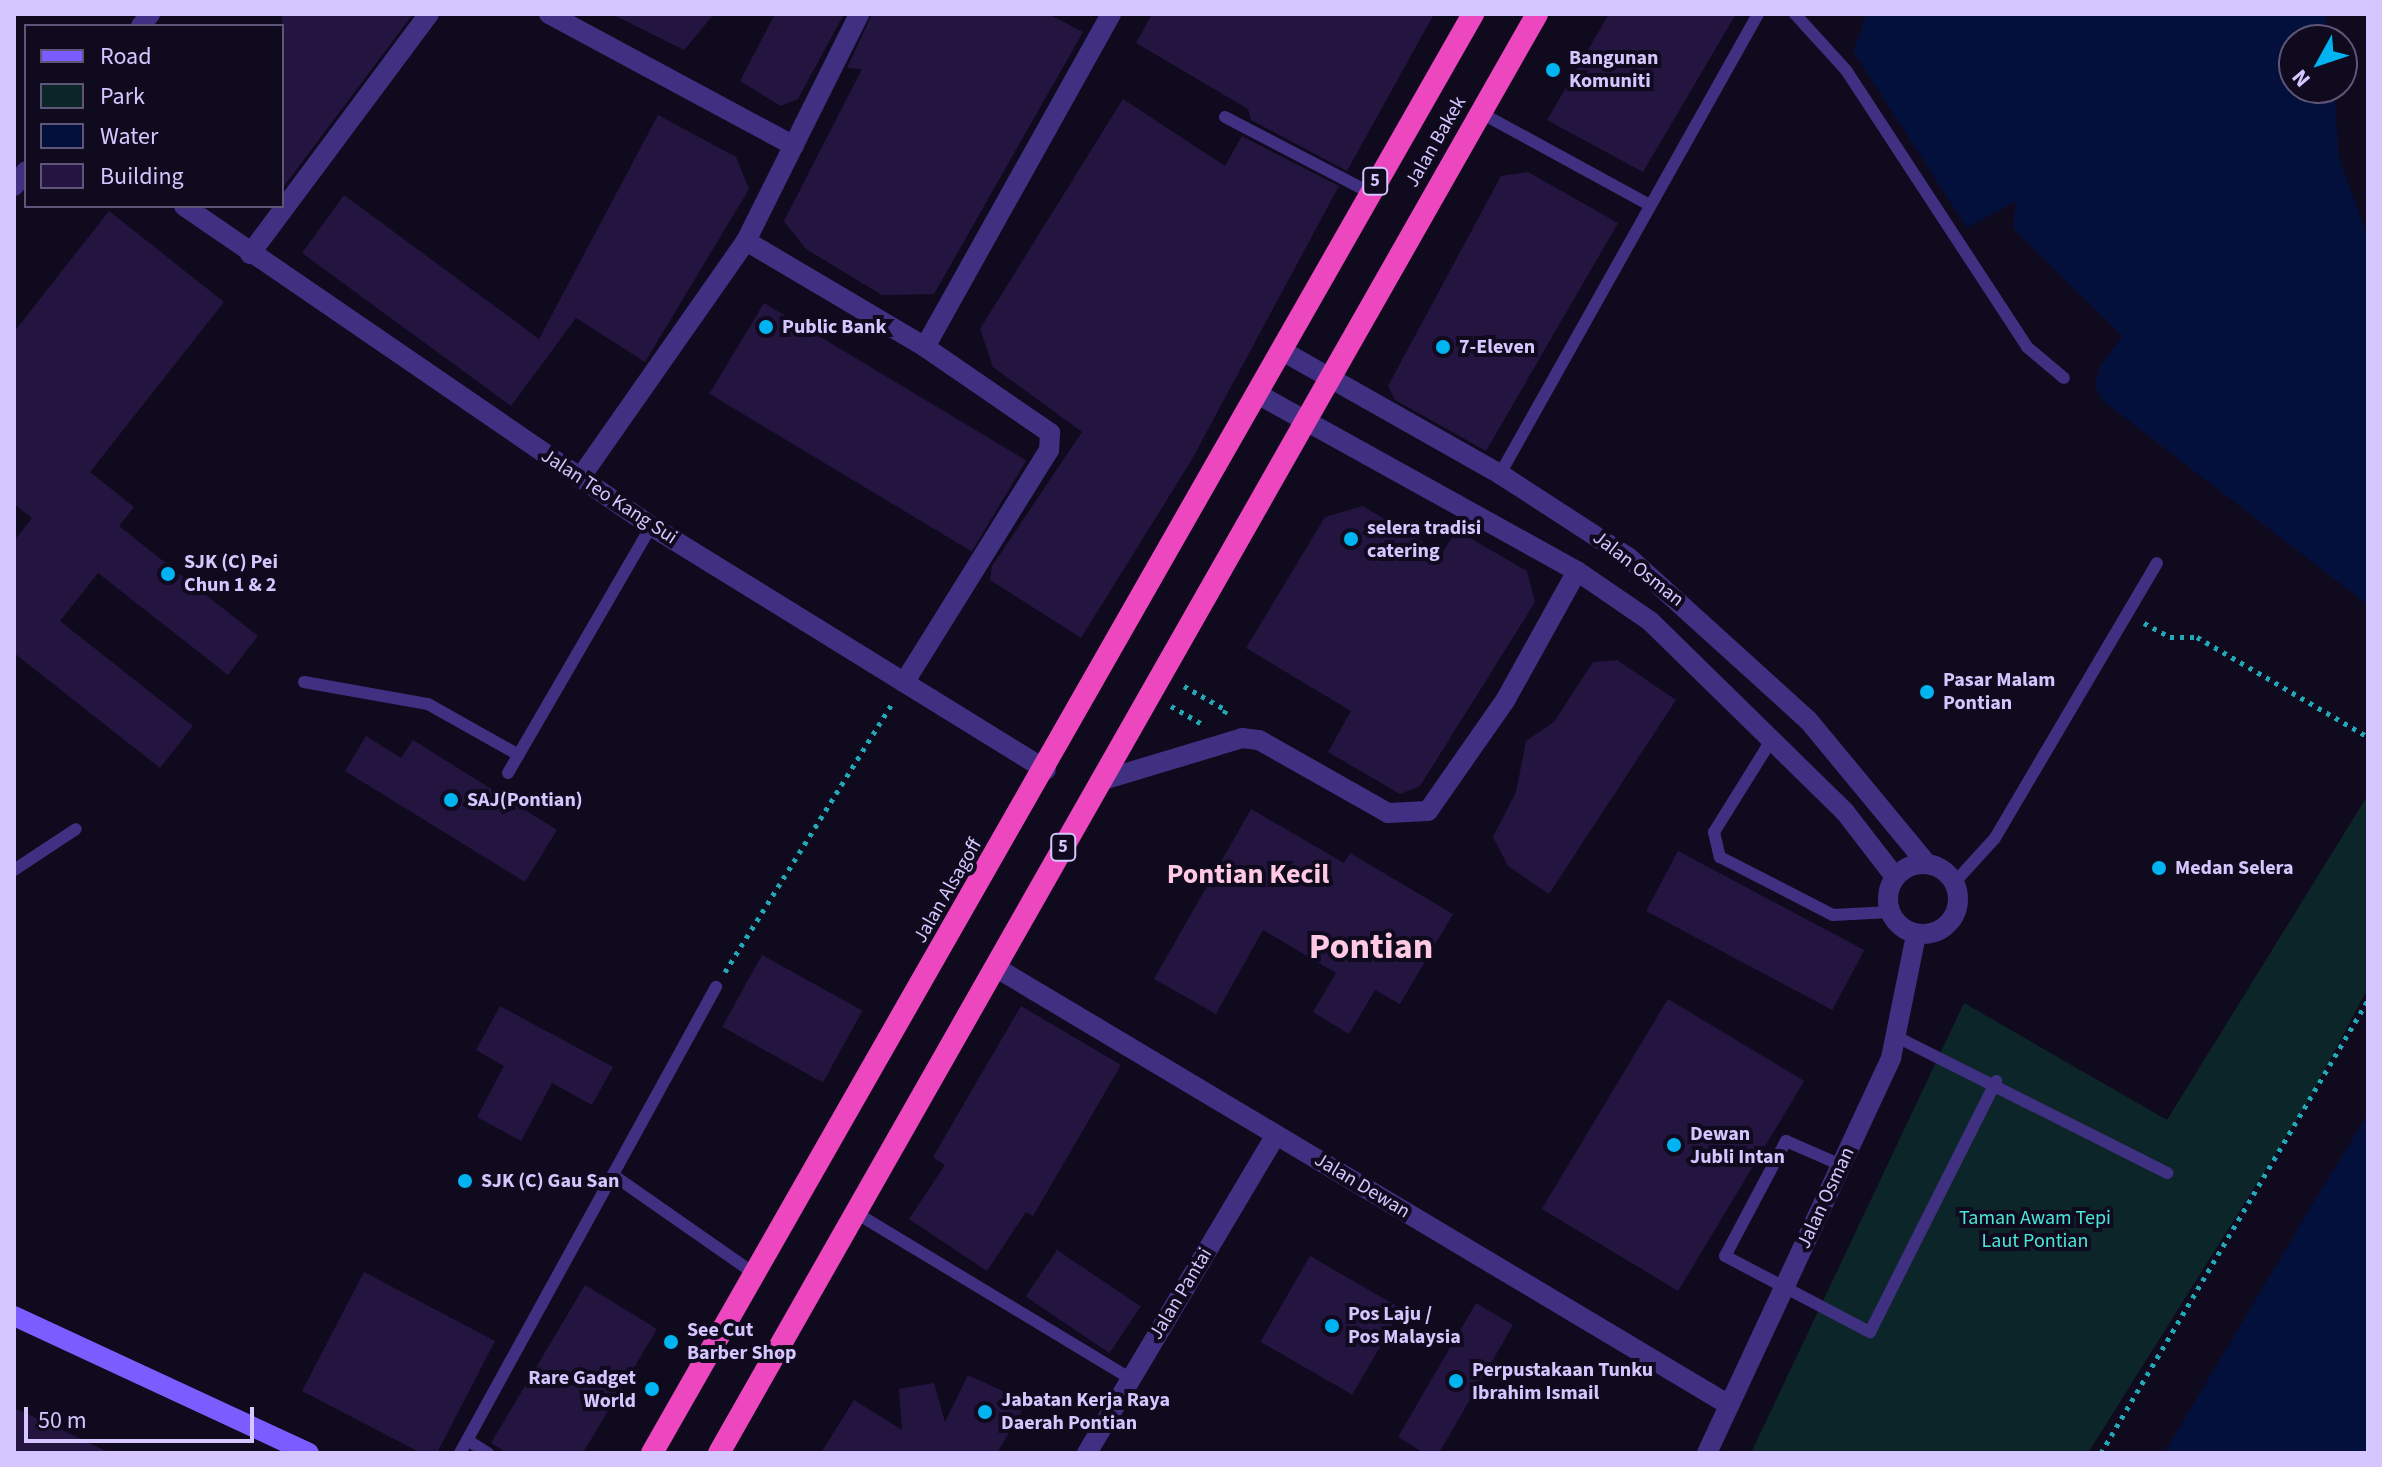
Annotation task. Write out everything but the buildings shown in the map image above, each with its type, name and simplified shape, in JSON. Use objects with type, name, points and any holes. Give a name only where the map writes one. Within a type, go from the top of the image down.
[{"type":"highway","name":"Jalan Bakek","points":[[1286,353],[1369,192],[1473,14]]},
{"type":"highway","name":"Jalan Bakek","points":[[1328,378],[1537,14]]},
{"type":"highway","name":"Jalan Alsagoff","points":[[652,1453],[1286,353]]},
{"type":"highway","name":"5","points":[[719,1453],[1328,378]]},
{"type":"main road","points":[[14,1316],[309,1453]]},
{"type":"street","points":[[250,254],[429,14]]},
{"type":"street","points":[[549,14],[794,146]]},
{"type":"street","points":[[580,478],[746,241],[859,14]]},
{"type":"street","points":[[925,347],[1111,14]]},
{"type":"street","name":"Jalan Teo Kang Sui","points":[[187,208],[651,526],[1046,770]]},
{"type":"street","points":[[746,241],[925,347],[1052,441],[904,683]]},
{"type":"street","name":"Jalan Osman","points":[[1286,353],[1500,474],[1616,548],[1692,611],[1808,720],[1927,864]]},
{"type":"street","name":"Jalan Osman","points":[[1261,396],[1577,571],[1650,621],[1845,812],[1895,877]]},
{"type":"street","points":[[1100,781],[1242,738],[1259,740],[1388,813],[1428,811],[1506,699],[1577,571]]},
{"type":"street","points":[[1927,864],[1955,882],[1955,916],[1939,932],[1916,935],[1890,912],[1895,877],[1927,864]]},
{"type":"street","name":"Jalan Osman","points":[[1707,1453],[1841,1165],[1895,1036],[1916,935]]},
{"type":"street","name":"Jalan Dewan","points":[[995,967],[1729,1405]]},
{"type":"street","name":"Jalan Pantai","points":[[1087,1453],[1276,1135]]},
{"type":"lane","points":[[1500,474],[1758,14]]},
{"type":"lane","points":[[1795,14],[1846,70],[2027,347],[2064,378]]},
{"type":"lane","points":[[1481,113],[1650,205]]},
{"type":"lane","points":[[1225,117],[1369,192]]},
{"type":"lane","points":[[508,773],[651,526]]},
{"type":"lane","points":[[1955,882],[1995,838],[2157,563]]},
{"type":"lane","points":[[304,682],[428,704],[519,755]]},
{"type":"lane","points":[[1772,739],[1714,832],[1720,857],[1833,915],[1890,912]]},
{"type":"lane","points":[[14,870],[76,829]]},
{"type":"lane","points":[[460,1453],[716,987]]},
{"type":"lane","points":[[1895,1036],[1996,1081],[2167,1173]]},
{"type":"lane","points":[[1841,1165],[1786,1141],[1725,1256],[1783,1290],[1870,1332],[1996,1081]]},
{"type":"lane","points":[[613,1175],[755,1274]]},
{"type":"lane","points":[[856,1213],[1131,1379]]},
{"type":"lane","points":[[467,1440],[488,1453]]},
{"type":"path","points":[[2127,614],[2170,637],[2197,637],[2368,737]]},
{"type":"path","points":[[716,987],[904,683]]},
{"type":"path","points":[[1183,712],[1215,730],[1226,710],[1196,693]]},
{"type":"path","points":[[2101,1453],[2368,1000]]},
{"type":"green space","name":"Taman Awam Tepi Laut Pontian","points":[[2368,795],[2368,988],[2306,1105],[2088,1453],[1751,1453],[1964,1003],[2167,1120]]},
{"type":"water","points":[[1867,14],[2325,14],[2327,24],[2278,24],[2278,104],[2335,104],[2339,158],[2368,237],[2368,605],[2102,400],[2095,385],[2100,367],[2122,336],[2013,228],[2016,201],[1967,228],[1853,51]]},
{"type":"water","points":[[2368,1114],[2368,1453],[2164,1453],[2327,1180]]},
{"type":"place","name":"Bangunan Komuniti","points":[[1553,70]]},
{"type":"place","name":"Public Bank","points":[[766,327]]},
{"type":"place","name":"7-Eleven","points":[[1443,347]]},
{"type":"place","name":"selera tradisi catering","points":[[1351,539]]},
{"type":"place","name":"SJK (C) Pei Chun 1 & 2","points":[[168,574]]},
{"type":"place","name":"Pasar Malam Pontian","points":[[1927,692]]},
{"type":"place","name":"SAJ(Pontian)","points":[[451,800]]},
{"type":"place","name":"Medan Selera","points":[[2159,868]]},
{"type":"place","name":"Dewan Jubli Intan","points":[[1674,1145]]},
{"type":"place","name":"SJK (C) Gau San","points":[[465,1181]]},
{"type":"place","name":"Pos Laju / Pos Malaysia","points":[[1332,1326]]},
{"type":"place","name":"See Cut Barber Shop","points":[[671,1342]]},
{"type":"place","name":"Perpustakaan Tunku Ibrahim Ismail","points":[[1456,1381]]},
{"type":"place","name":"Rare Gadget World","points":[[652,1389]]},
{"type":"place","name":"Jabatan Kerja Raya Daerah Pontian","points":[[985,1412]]},
{"type":"district","name":"Pontian Kecil","points":[[1248,874]]},
{"type":"district","name":"Pontian","points":[[1371,947]]}]
